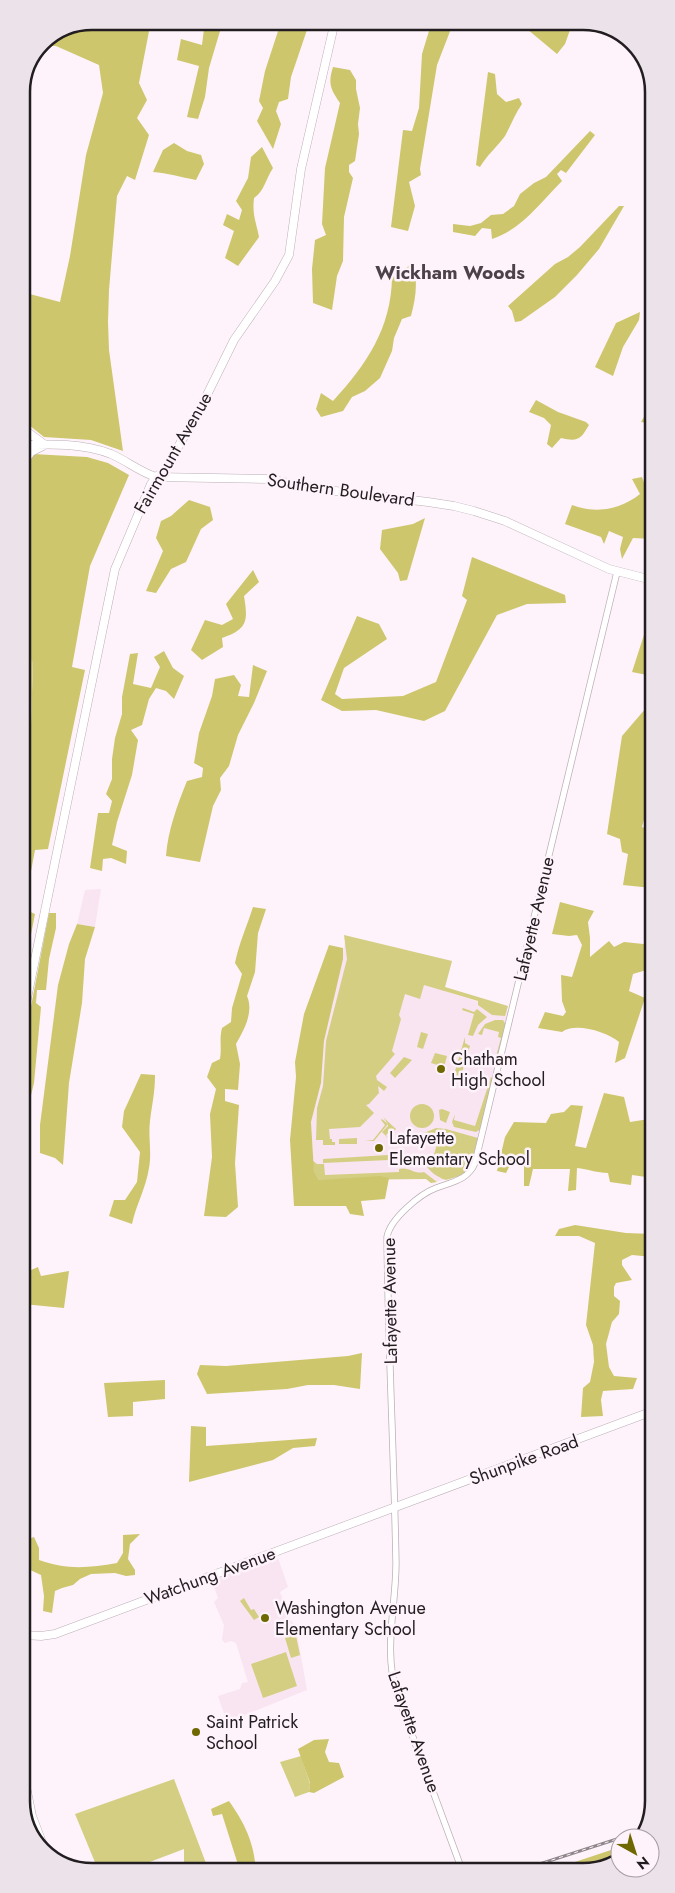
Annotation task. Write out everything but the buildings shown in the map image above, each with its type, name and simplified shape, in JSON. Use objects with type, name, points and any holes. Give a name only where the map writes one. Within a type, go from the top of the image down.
[{"type":"main road","name":"Fairmount Avenue","points":[[30,983],[114,569],[142,503],[156,477],[164,470],[202,405],[234,340],[275,281],[289,255],[301,169],[333,30]]},
{"type":"main road","points":[[30,434],[45,445],[30,453]]},
{"type":"main road","name":"Southern Boulevard","points":[[30,445],[79,447],[104,452],[121,459],[146,474],[156,477],[267,479],[327,490],[454,506],[505,521],[602,566],[617,572],[645,578]]},
{"type":"main road","name":"Shunpike Road","points":[[394,1508],[645,1414]]},
{"type":"main road","name":"Watchung Avenue","points":[[30,1635],[55,1634],[394,1508]]},
{"type":"main road","points":[[32,1814],[37,1830]]},
{"type":"street","name":"Lafayette Avenue","points":[[459,1863],[397,1694],[391,1669],[390,1643],[396,1580],[388,1231],[394,1221],[422,1196],[436,1188],[464,1177],[471,1171],[475,1163],[617,572]]},
{"type":"shaded area","points":[[149,30],[139,83],[147,100],[137,118],[149,135],[135,180],[127,176],[117,196],[109,290],[109,350],[123,451],[91,440],[44,437],[30,426],[30,294],[60,302],[70,256],[86,155],[103,93],[99,65],[56,46],[50,46],[58,40],[80,31]]},
{"type":"shaded area","points":[[204,30],[220,30],[209,68],[205,97],[198,119],[187,117],[199,66],[177,60],[181,39],[202,45]]},
{"type":"shaded area","points":[[278,30],[307,30],[291,77],[288,99],[279,102],[276,111],[281,124],[273,149],[257,121],[263,108],[259,101],[265,71]]},
{"type":"shaded area","points":[[429,30],[451,30],[437,65],[420,169],[421,175],[409,182],[415,206],[408,231],[391,227],[403,130],[412,131],[419,108],[422,54]]},
{"type":"shaded area","points":[[528,30],[570,30],[565,44],[557,54]]},
{"type":"shaded area","points":[[333,67],[350,70],[356,80],[360,108],[355,161],[349,165],[349,172],[353,178],[344,217],[343,261],[337,276],[332,310],[313,303],[312,269],[315,240],[326,235],[322,224],[325,168],[340,103],[331,86]]},
{"type":"shaded area","points":[[488,72],[495,74],[497,94],[506,102],[519,98],[522,104],[505,136],[480,167],[476,165]]},
{"type":"shaded area","points":[[590,131],[595,135],[566,173],[561,170],[557,174],[562,181],[530,214],[512,229],[492,239],[491,229],[482,228],[475,236],[453,232],[453,224],[470,226],[481,223],[491,215],[503,214],[514,206],[520,194],[534,183],[546,177]]},
{"type":"shaded area","points":[[174,143],[187,151],[201,155],[204,164],[196,180],[153,172],[163,150]]},
{"type":"shaded area","points":[[262,147],[273,168],[263,188],[254,198],[254,214],[259,237],[238,266],[225,258],[234,231],[223,225],[227,214],[239,220],[242,210],[236,201],[248,178],[251,157]]},
{"type":"shaded area","points":[[619,206],[624,206],[599,249],[577,275],[555,297],[521,321],[515,322],[512,311],[508,306],[555,264],[568,257],[580,247]]},
{"type":"shaded area","points":[[413,263],[416,290],[411,316],[402,319],[394,338],[392,351],[380,378],[365,391],[352,397],[343,411],[321,417],[316,409],[321,393],[333,401],[366,359],[382,329],[391,296],[392,278]]},
{"type":"shaded area","points":[[640,312],[639,320],[623,347],[613,376],[595,367],[616,323]]},
{"type":"shaded area","points":[[536,400],[558,412],[586,422],[589,425],[584,434],[571,440],[561,438],[552,448],[547,444],[551,425],[544,418],[529,412]]},
{"type":"shaded area","points":[[33,454],[87,457],[108,463],[129,475],[90,566],[72,667],[85,670],[48,849],[35,850],[30,877],[30,732],[33,661],[30,659],[30,460]]},
{"type":"shaded area","points":[[642,477],[645,485],[645,539],[633,538],[622,559],[620,549],[623,537],[609,531],[604,544],[601,537],[565,524],[572,505],[598,510],[607,509],[624,504],[640,494],[632,479]]},
{"type":"shaded area","points":[[189,500],[210,507],[213,520],[201,529],[186,562],[171,569],[156,593],[146,591],[163,551],[156,538],[161,521],[171,516]]},
{"type":"shaded area","points":[[425,518],[407,580],[400,581],[398,573],[380,549],[382,530],[413,524]]},
{"type":"shaded area","points":[[472,557],[565,595],[566,603],[527,604],[497,615],[445,711],[424,721],[376,710],[342,711],[321,700],[357,616],[379,624],[387,639],[344,668],[335,694],[342,699],[403,696],[436,682],[467,600],[462,596]]},
{"type":"shaded area","points":[[253,570],[259,582],[244,596],[246,618],[244,623],[237,631],[222,638],[223,647],[202,660],[191,650],[205,620],[222,625],[233,619],[226,604]]},
{"type":"shaded area","points":[[645,632],[645,675],[632,672]]},
{"type":"shaded area","points":[[164,651],[173,668],[184,676],[174,699],[166,691],[156,688],[149,699],[142,725],[131,730],[138,740],[132,775],[117,822],[112,845],[127,851],[126,864],[111,858],[103,859],[102,871],[90,868],[98,813],[109,813],[112,801],[106,794],[112,779],[115,738],[122,714],[122,697],[130,654],[138,653],[133,684],[151,688],[160,667],[154,657]]},
{"type":"shaded area","points":[[30,658],[33,660],[30,732]]},
{"type":"shaded area","points":[[253,665],[267,671],[238,735],[229,766],[220,778],[221,790],[213,806],[200,862],[166,856],[176,809],[187,781],[202,777],[203,768],[194,763],[199,733],[212,696],[215,679],[234,675],[241,685],[238,696],[249,697]]},
{"type":"shaded area","points":[[645,709],[645,820],[642,827],[645,828],[645,887],[623,885],[628,854],[622,852],[620,839],[607,834],[622,736]]},
{"type":"shaded area","points":[[101,889],[95,927],[77,924],[85,890]]},
{"type":"shaded area","points":[[560,902],[594,911],[588,922],[590,957],[609,941],[614,947],[624,942],[645,944],[645,970],[633,974],[629,991],[645,998],[625,1058],[615,1063],[619,1042],[599,1032],[583,1028],[568,1029],[562,1032],[538,1028],[545,1012],[563,1016],[566,1012],[562,1001],[561,975],[572,977],[582,945],[577,935],[552,934]]},
{"type":"shaded area","points":[[253,907],[266,909],[258,933],[255,972],[247,996],[249,1015],[236,1044],[240,1064],[238,1090],[225,1089],[225,1101],[239,1105],[235,1163],[238,1207],[226,1217],[204,1216],[212,1157],[210,1114],[216,1089],[207,1077],[212,1063],[220,1059],[222,1028],[231,1022],[232,1008],[242,974],[235,963]]},
{"type":"shaded area","points":[[30,912],[35,914],[30,940]]},
{"type":"shaded area","points":[[49,913],[56,913],[56,928],[49,959],[46,990],[37,990],[36,1003],[41,1007],[34,1083],[30,1100],[30,1012]]},
{"type":"shaded area","points":[[77,924],[95,927],[85,959],[82,1003],[69,1083],[63,1165],[55,1158],[40,1153],[40,1125],[58,985],[69,944]]},
{"type":"shaded area","points":[[344,935],[452,961],[445,987],[508,1006],[505,1016],[492,1015],[478,1005],[478,1001],[424,985],[420,999],[405,994],[399,1015],[401,1019],[392,1051],[395,1054],[376,1076],[377,1080],[387,1087],[384,1091],[378,1086],[379,1093],[366,1105],[374,1113],[360,1127],[329,1129],[330,1139],[332,1139],[332,1142],[335,1142],[335,1145],[323,1145],[323,1140],[316,1140],[317,1108],[323,1086],[326,1041],[347,959]]},
{"type":"shaded area","points":[[346,937],[452,961],[444,991],[509,1011],[473,1162],[463,1175],[431,1183],[426,1179],[319,1180],[314,1173],[311,1122],[321,1083],[324,1041]]},
{"type":"shaded area","points":[[329,945],[343,948],[343,959],[324,1041],[321,1083],[311,1122],[314,1172],[319,1180],[380,1176],[389,1178],[385,1199],[361,1201],[364,1216],[350,1214],[346,1206],[294,1206],[290,1140],[296,1077],[295,1062],[304,1014]]},
{"type":"shaded area","points":[[463,1008],[474,1012],[477,1009],[487,1017],[478,1025],[473,1036],[468,1035],[474,1014],[462,1010]]},
{"type":"shaded area","points":[[495,1020],[503,1020],[506,1025],[496,1064],[494,1064],[501,1038],[498,1037],[499,1032],[484,1028],[482,1035],[478,1034],[485,1024]]},
{"type":"shaded area","points":[[421,1032],[428,1034],[423,1049],[417,1047]]},
{"type":"shaded area","points":[[465,1037],[465,1043],[470,1046],[460,1079],[453,1078]]},
{"type":"shaded area","points":[[435,1053],[447,1056],[444,1067],[431,1063]]},
{"type":"shaded area","points":[[404,1057],[412,1060],[395,1078],[390,1073]]},
{"type":"shaded area","points":[[141,1074],[155,1075],[155,1081],[150,1127],[149,1168],[132,1224],[109,1216],[114,1200],[125,1200],[137,1182],[140,1152],[122,1127],[124,1111]]},
{"type":"shaded area","points":[[491,1077],[493,1079],[481,1129],[476,1132],[454,1127],[452,1122],[455,1114],[454,1120],[475,1126]]},
{"type":"shaded area","points":[[604,1093],[624,1097],[630,1122],[645,1120],[645,1177],[632,1175],[631,1185],[610,1182],[608,1173],[577,1168],[576,1190],[568,1191],[570,1169],[533,1169],[529,1186],[524,1186],[524,1164],[521,1160],[512,1161],[506,1173],[497,1171],[505,1137],[514,1122],[546,1123],[551,1114],[564,1112],[571,1105],[583,1106],[575,1146],[586,1148]]},
{"type":"shaded area","points":[[422,1104],[430,1108],[434,1116],[430,1124],[422,1128],[414,1124],[410,1116],[414,1108]]},
{"type":"shaded area","points":[[442,1109],[450,1112],[446,1123],[440,1120],[439,1110]]},
{"type":"shaded area","points":[[383,1117],[396,1129],[392,1134],[389,1132],[386,1135],[388,1138],[382,1132],[388,1126]]},
{"type":"shaded area","points":[[382,1119],[388,1124],[374,1141],[365,1141],[373,1140],[385,1125]]},
{"type":"shaded area","points":[[436,1128],[478,1138],[470,1168],[463,1175],[446,1180],[432,1172],[424,1163],[423,1159],[432,1161],[440,1134],[436,1133],[425,1136],[424,1133]]},
{"type":"shaded area","points":[[357,1138],[357,1144],[339,1144],[339,1139]]},
{"type":"shaded area","points":[[390,1154],[393,1156],[389,1160],[323,1163],[323,1159]]},
{"type":"shaded area","points":[[312,1160],[317,1164],[324,1164],[325,1175],[399,1172],[399,1169],[403,1168],[421,1173],[424,1172],[437,1182],[431,1183],[426,1179],[319,1180],[314,1173]]},
{"type":"shaded area","points":[[575,1225],[626,1233],[645,1234],[645,1256],[632,1255],[622,1260],[622,1265],[632,1280],[616,1283],[614,1287],[614,1296],[620,1301],[619,1314],[612,1322],[606,1344],[609,1367],[614,1376],[637,1378],[633,1389],[603,1391],[601,1400],[603,1416],[581,1417],[583,1388],[590,1382],[594,1362],[593,1345],[586,1325],[595,1243],[579,1236],[555,1236],[559,1229]]},
{"type":"shaded area","points":[[38,1267],[41,1276],[69,1271],[64,1308],[30,1305],[31,1270]]},
{"type":"shaded area","points":[[362,1353],[360,1389],[334,1385],[308,1385],[287,1389],[207,1394],[197,1374],[200,1365],[226,1366],[348,1356]]},
{"type":"shaded area","points":[[165,1380],[165,1399],[133,1402],[133,1416],[108,1417],[104,1383]]},
{"type":"shaded area","points":[[191,1426],[206,1427],[206,1446],[317,1438],[315,1446],[293,1448],[273,1460],[189,1482]]},
{"type":"shaded area","points":[[140,1534],[130,1544],[128,1559],[135,1570],[135,1575],[126,1576],[115,1573],[91,1574],[73,1585],[55,1591],[52,1613],[43,1611],[44,1596],[41,1575],[30,1570],[30,1538],[34,1537],[39,1548],[39,1560],[68,1567],[87,1567],[117,1563],[123,1553],[123,1535]]},
{"type":"shaded area","points":[[276,1552],[288,1587],[280,1592],[290,1619],[296,1627],[307,1690],[227,1722],[218,1696],[240,1689],[242,1683],[248,1682],[236,1643],[231,1641],[225,1643],[222,1640],[224,1625],[214,1602],[218,1598],[210,1576]]},
{"type":"shaded area","points":[[244,1598],[251,1610],[254,1609],[259,1617],[254,1620],[240,1601]]},
{"type":"shaded area","points":[[295,1631],[300,1655],[291,1658],[285,1638]]},
{"type":"shaded area","points":[[286,1652],[297,1686],[263,1698],[251,1664]]},
{"type":"shaded area","points":[[329,1739],[325,1752],[329,1762],[339,1763],[344,1777],[314,1793],[309,1792],[310,1783],[298,1749],[314,1740]]},
{"type":"shaded area","points":[[301,1756],[310,1784],[309,1792],[295,1797],[280,1762]]},
{"type":"shaded area","points":[[174,1779],[206,1863],[184,1863],[184,1849],[147,1863],[95,1863],[75,1814]]},
{"type":"shaded area","points":[[229,1801],[248,1834],[255,1863],[237,1863],[222,1814],[213,1816],[211,1809]]},
{"type":"shaded area","points":[[610,1850],[610,1857],[599,1861],[572,1863]]},
{"type":"railway","points":[[543,1863],[610,1841]]},
{"type":"place","name":"Chatham High School","points":[[441,1069]]},
{"type":"place","name":"Lafayette Elementary School","points":[[379,1148]]},
{"type":"place","name":"Washington Avenue Elementary School","points":[[265,1618]]},
{"type":"place","name":"Saint Patrick School","points":[[196,1732]]},
{"type":"district","name":"Wickham Woods","points":[[450,272]]}]
